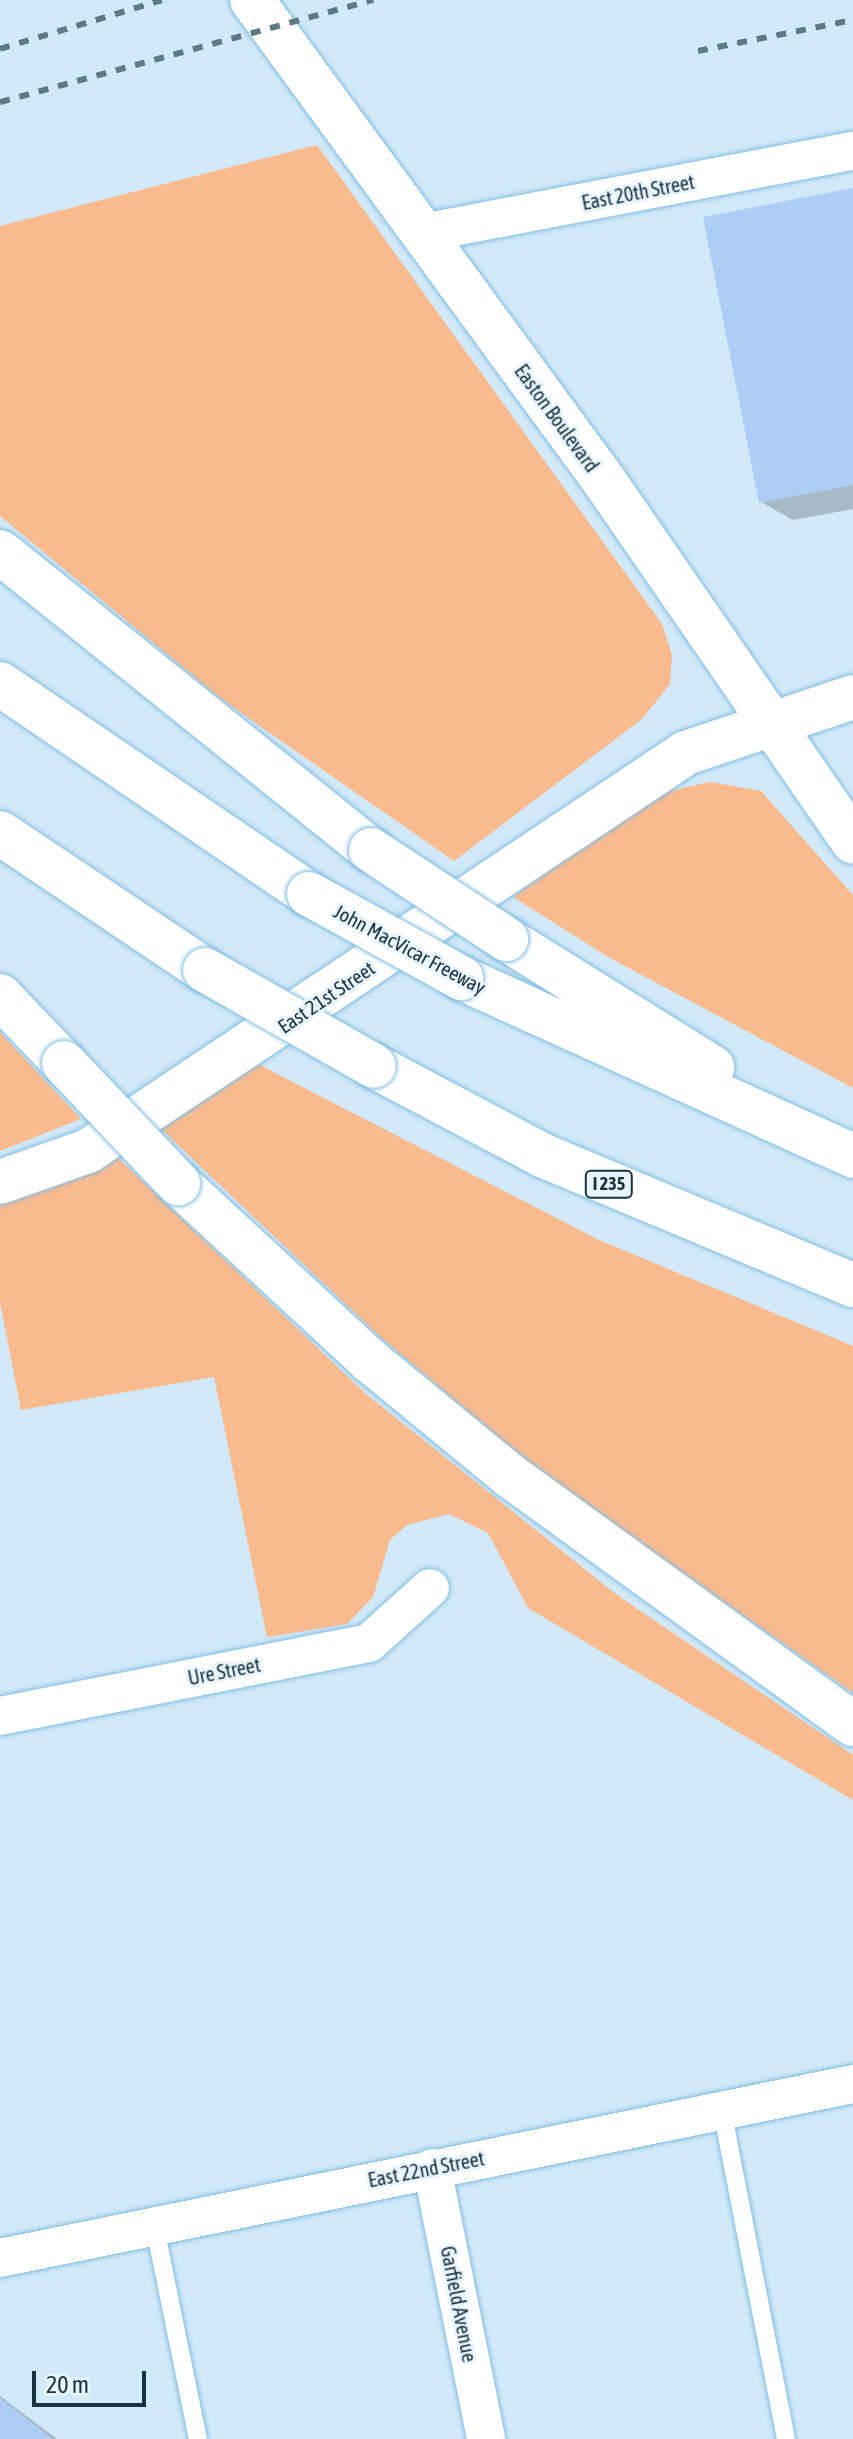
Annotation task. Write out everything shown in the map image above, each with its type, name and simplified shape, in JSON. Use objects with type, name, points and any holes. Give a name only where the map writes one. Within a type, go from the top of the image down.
[{"type":"main road","name":"Easton Boulevard","points":[[252,0],[605,482],[766,721],[853,842]]},
{"type":"main road","points":[[0,552],[371,850],[506,939],[853,1155]]},
{"type":"main road","name":"John MacVicar Freeway","points":[[0,684],[309,894],[461,978],[853,1155]]},
{"type":"main road","name":"East 21st Street","points":[[0,1182],[88,1151],[331,996],[675,760],[766,721],[853,697]]},
{"type":"main road","name":"I 235","points":[[0,833],[205,970],[374,1066],[544,1156],[853,1285]]},
{"type":"main road","points":[[0,996],[178,1183],[369,1360],[509,1475],[853,1724]]},
{"type":"street","name":"East 20th Street","points":[[422,233],[853,151]]},
{"type":"street","name":"Ure Street","points":[[0,1716],[369,1643],[430,1588]]},
{"type":"street","name":"East 22nd Street","points":[[0,2258],[154,2223],[853,2084]]},
{"type":"street","name":"Garfield Avenue","points":[[432,2168],[486,2439]]},
{"type":"lane","points":[[722,2110],[786,2439]]},
{"type":"lane","points":[[154,2223],[198,2439]]},
{"type":"shaded area","points":[[317,145],[662,624],[672,655],[670,684],[642,719],[454,861],[221,699],[0,516],[0,226]]},
{"type":"shaded area","points":[[710,782],[761,791],[853,895],[853,1088],[610,958],[513,897],[620,820],[670,791]]},
{"type":"shaded area","points":[[0,1032],[81,1119],[0,1151]]},
{"type":"shaded area","points":[[254,1062],[599,1240],[853,1346],[853,1693],[533,1467],[379,1336],[160,1128]]},
{"type":"shaded area","points":[[111,1151],[366,1394],[617,1595],[853,1755],[853,1800],[528,1608],[488,1533],[449,1514],[407,1525],[390,1540],[373,1597],[347,1624],[267,1637],[214,1377],[21,1410],[0,1302],[0,1195]]},
{"type":"building","points":[[853,188],[853,485],[759,503],[703,217]]},
{"type":"building","points":[[0,2398],[53,2439],[0,2439]]},
{"type":"railway","points":[[0,49],[162,0]]},
{"type":"railway","points":[[0,102],[373,0]]},
{"type":"railway","points":[[698,51],[853,20]]}]
